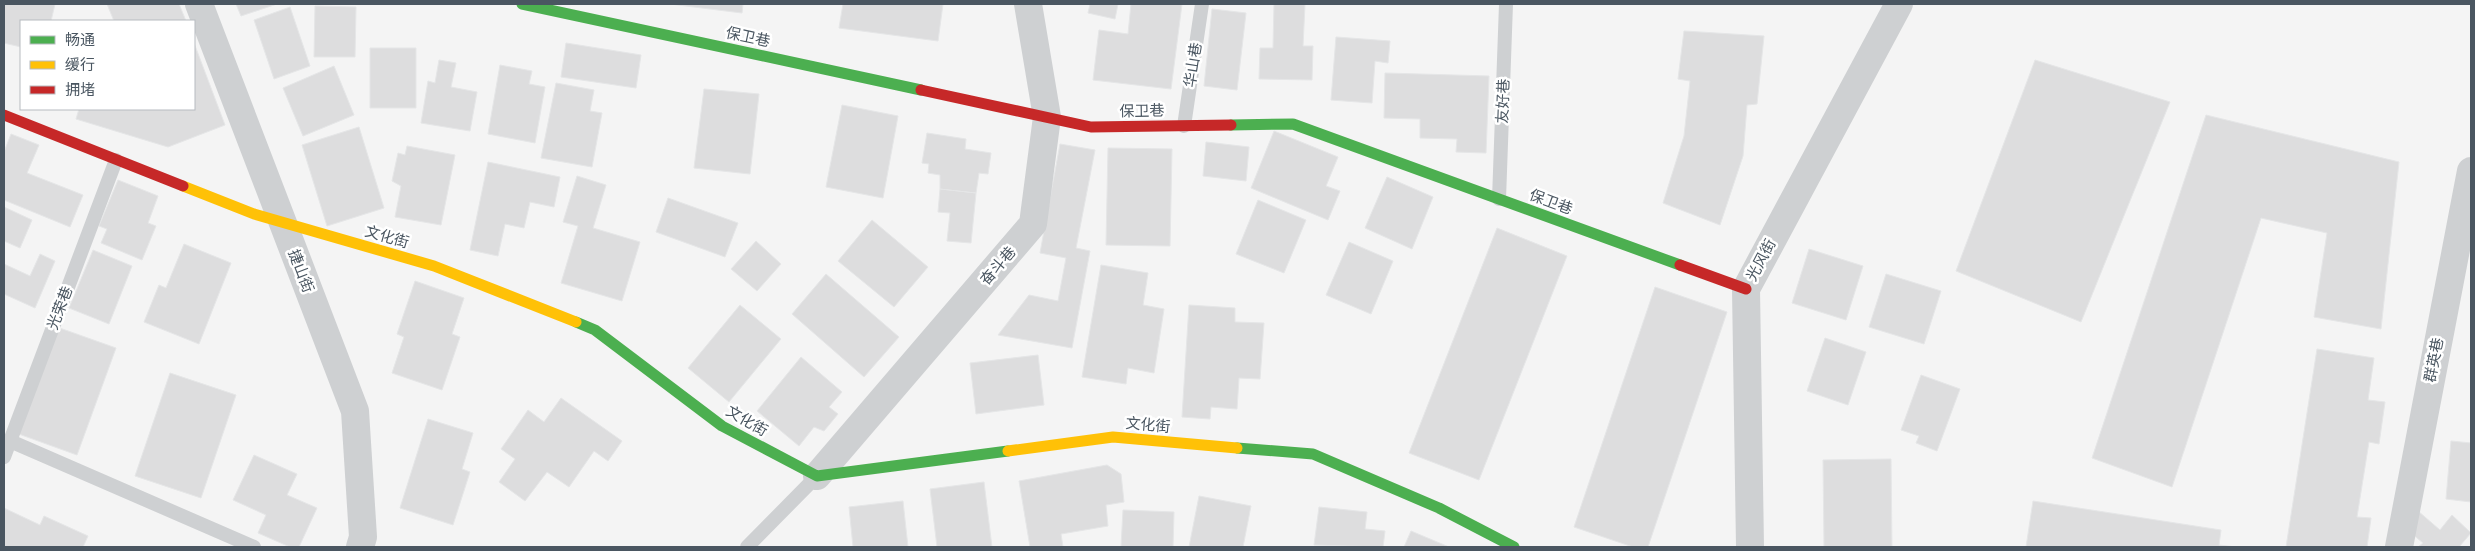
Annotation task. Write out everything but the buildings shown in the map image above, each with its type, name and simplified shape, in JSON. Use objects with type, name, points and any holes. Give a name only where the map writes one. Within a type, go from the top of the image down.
[{"type":"street","name":"捷山街","points":[[199,4],[355,411],[364,537],[360,547]]},
{"type":"street","name":"保卫巷","points":[[522,4],[1091,127],[1294,124],[1746,290]]},
{"type":"street","name":"奋斗巷","points":[[817,476],[1033,224],[1047,117],[1028,4]]},
{"type":"street","name":"光风街","points":[[1750,547],[1746,290],[1898,4]]},
{"type":"street","name":"文化街","points":[[4,115],[254,214],[434,266],[595,330],[722,426],[817,476],[1113,437],[1312,454],[1439,508],[1514,547]]},
{"type":"street","name":"群英巷","points":[[2399,547],[2470,171]]},
{"type":"lane","name":"华山巷","points":[[1184,126],[1202,4]]},
{"type":"lane","name":"友好巷","points":[[1499,199],[1506,4]]},
{"type":"lane","name":"光荣巷","points":[[4,457],[116,160]]},
{"type":"lane","points":[[10,441],[254,547]]},
{"type":"lane","points":[[747,547],[817,476]]},
{"type":"traffic: fast","points":[[522,4],[921,90]]},
{"type":"traffic: fast","points":[[1231,125],[1293,124],[1680,265]]},
{"type":"traffic: fast","points":[[576,322],[595,330],[722,426],[817,476],[1008,451]]},
{"type":"traffic: fast","points":[[1237,448],[1313,454],[1439,508],[1514,547]]},
{"type":"traffic: slow","points":[[183,186],[254,214],[434,266],[576,322]]},
{"type":"traffic: slow","points":[[1008,451],[1113,437],[1237,448]]},
{"type":"traffic: jam","points":[[921,90],[1091,127],[1231,125]]},
{"type":"traffic: jam","points":[[4,115],[183,186]]},
{"type":"traffic: jam","points":[[1680,265],[1746,289]]}]
